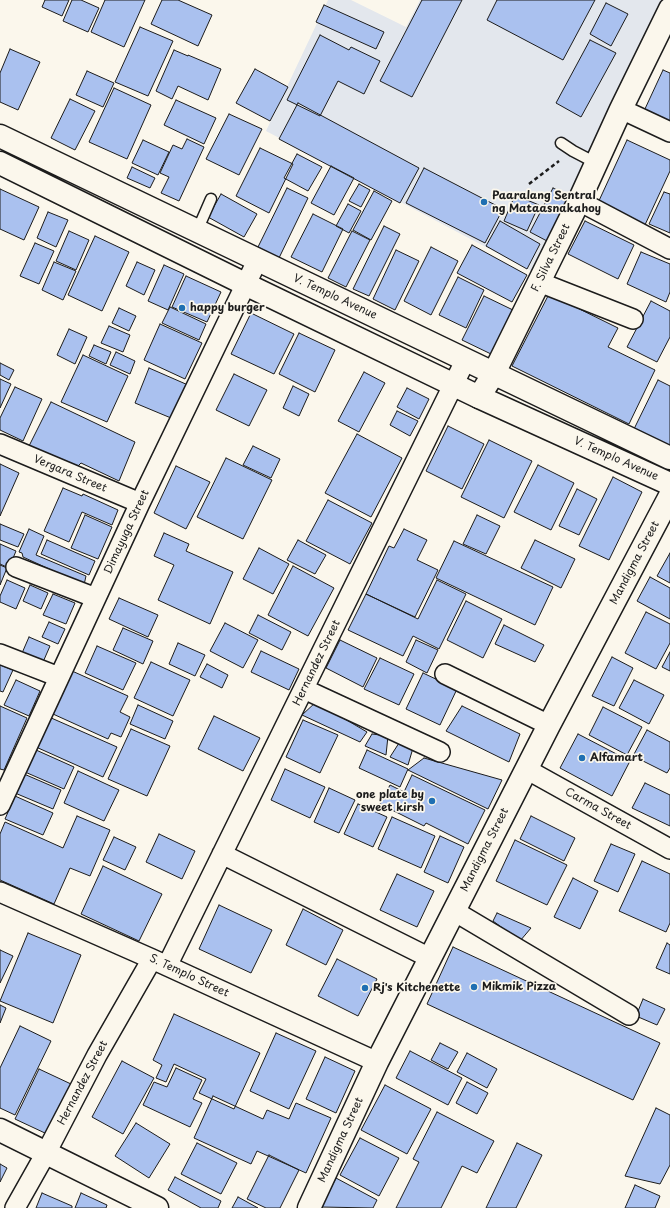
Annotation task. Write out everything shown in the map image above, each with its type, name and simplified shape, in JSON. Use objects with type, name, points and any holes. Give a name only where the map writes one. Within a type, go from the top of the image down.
[{"type":"main road","name":"F. Silva Street","points":[[479,397],[494,373],[579,201],[621,109],[670,9]]},
{"type":"main road","name":"V. Templo Avenue","points":[[0,136],[257,261],[466,359],[670,458]]},
{"type":"main road","name":"V. Templo Avenue","points":[[0,163],[479,397],[670,484]]},
{"type":"main road","name":"Mandigma Street","points":[[309,1208],[377,1062],[549,724],[670,496]]},
{"type":"main road","points":[[0,1130],[157,1208]]},
{"type":"street","points":[[621,109],[670,132]]},
{"type":"street","points":[[579,201],[670,249]]},
{"type":"street","name":"Dimayuga Street","points":[[0,805],[140,504],[257,261]]},
{"type":"street","points":[[539,282],[633,320]]},
{"type":"street","name":"Hernandez Street","points":[[15,1208],[46,1153],[97,1055],[160,963],[222,854],[466,359]]},
{"type":"street","name":"Vergara Street","points":[[0,444],[140,504]]},
{"type":"street","points":[[16,567],[96,598]]},
{"type":"street","points":[[0,654],[59,677]]},
{"type":"street","points":[[445,674],[549,724]]},
{"type":"street","points":[[304,689],[440,752]]},
{"type":"street","name":"Carma Street","points":[[526,770],[670,849]]},
{"type":"street","points":[[222,854],[430,958]]},
{"type":"street","name":"S. Templo Street","points":[[0,892],[377,1062]]},
{"type":"street","points":[[454,911],[629,1015]]},
{"type":"lane","points":[[561,143],[596,163]]},
{"type":"lane","points":[[197,231],[211,199]]},
{"type":"path","points":[[530,184],[573,151]]},
{"type":"shaded area","name":"Paaralang Sentral ng Mataasnakahoy","points":[[328,0],[351,0],[406,27],[420,0],[668,0],[533,272],[266,131]]},
{"type":"building","points":[[45,0],[69,0],[62,16],[42,7]]},
{"type":"building","points":[[72,0],[81,0],[99,8],[88,32],[63,21]]},
{"type":"building","points":[[105,0],[145,0],[124,47],[91,32]]},
{"type":"building","points":[[162,0],[178,0],[212,15],[198,46],[151,24]]},
{"type":"building","points":[[422,0],[462,0],[412,97],[380,81]]},
{"type":"building","points":[[497,0],[595,0],[563,60],[487,20]]},
{"type":"building","points":[[606,3],[628,14],[611,46],[590,34]]},
{"type":"building","points":[[324,5],[384,32],[376,49],[316,22]]},
{"type":"building","points":[[140,27],[173,41],[148,96],[115,82]]},
{"type":"building","points":[[320,35],[349,50],[351,47],[380,61],[364,94],[338,81],[320,116],[287,100]]},
{"type":"building","points":[[590,40],[616,53],[581,117],[556,103]]},
{"type":"building","points":[[10,49],[40,62],[18,110],[0,102],[0,73]]},
{"type":"building","points":[[174,50],[221,69],[208,100],[178,86],[172,99],[156,91]]},
{"type":"building","points":[[255,69],[288,87],[270,121],[236,103]]},
{"type":"building","points":[[663,70],[670,73],[670,123],[644,111]]},
{"type":"building","points":[[87,71],[114,83],[103,107],[76,95]]},
{"type":"building","points":[[114,88],[151,105],[127,159],[89,142]]},
{"type":"building","points":[[70,99],[95,111],[75,150],[51,138]]},
{"type":"building","points":[[176,100],[216,118],[204,144],[164,125]]},
{"type":"building","points":[[298,103],[419,168],[400,203],[279,139]]},
{"type":"building","points":[[229,114],[262,129],[239,175],[206,159]]},
{"type":"building","points":[[187,139],[204,147],[179,201],[161,193],[169,177],[160,173],[173,145],[182,149]]},
{"type":"building","points":[[143,140],[169,152],[158,175],[132,163]]},
{"type":"building","points":[[627,140],[670,160],[670,171],[644,227],[597,205]]},
{"type":"building","points":[[260,148],[293,164],[269,213],[236,196]]},
{"type":"building","points":[[297,154],[322,167],[308,191],[284,178]]},
{"type":"building","points":[[331,166],[354,178],[334,215],[311,203]]},
{"type":"building","points":[[132,167],[155,178],[150,188],[127,178]]},
{"type":"building","points":[[424,168],[503,209],[485,243],[406,203]]},
{"type":"building","points":[[359,184],[370,190],[361,207],[349,201]]},
{"type":"building","points":[[287,188],[308,198],[279,258],[258,247]]},
{"type":"building","points":[[553,188],[569,196],[547,241],[530,232]]},
{"type":"building","points":[[0,189],[39,207],[24,240],[0,229]]},
{"type":"building","points":[[374,191],[392,201],[371,240],[353,230]]},
{"type":"building","points":[[664,192],[670,194],[670,233],[649,224]]},
{"type":"building","points":[[221,194],[257,214],[244,237],[208,217]]},
{"type":"building","points":[[515,195],[539,205],[527,231],[504,221]]},
{"type":"building","points":[[348,204],[361,211],[349,233],[336,226]]},
{"type":"building","points":[[48,212],[68,220],[56,247],[37,238]]},
{"type":"building","points":[[313,214],[343,229],[322,272],[291,257]]},
{"type":"building","points":[[500,221],[540,244],[527,269],[486,246]]},
{"type":"building","points":[[585,221],[634,245],[618,279],[568,254]]},
{"type":"building","points":[[384,226],[400,234],[369,296],[353,289]]},
{"type":"building","points":[[69,231],[89,240],[76,270],[56,261]]},
{"type":"building","points":[[352,231],[370,240],[346,287],[328,278]]},
{"type":"building","points":[[95,236],[129,252],[102,311],[68,295]]},
{"type":"building","points":[[35,243],[54,251],[39,284],[20,276]]},
{"type":"building","points":[[472,245],[527,275],[512,302],[457,273]]},
{"type":"building","points":[[431,247],[458,261],[431,315],[404,301]]},
{"type":"building","points":[[396,250],[419,261],[395,310],[373,299]]},
{"type":"building","points":[[641,252],[670,264],[670,292],[666,302],[627,284]]},
{"type":"building","points":[[54,262],[76,271],[63,300],[42,290]]},
{"type":"building","points":[[137,262],[155,270],[144,295],[126,286]]},
{"type":"building","points":[[164,265],[184,274],[168,310],[148,301]]},
{"type":"building","points":[[186,276],[221,292],[207,322],[172,307]]},
{"type":"building","points":[[458,277],[484,290],[466,328],[439,315]]},
{"type":"building","points":[[549,294],[618,328],[608,347],[655,370],[629,424],[512,366]]},
{"type":"building","points":[[484,296],[513,310],[491,354],[462,340]]},
{"type":"building","points":[[651,301],[670,311],[670,337],[657,362],[627,347]]},
{"type":"building","points":[[170,307],[206,324],[199,340],[162,323]]},
{"type":"building","points":[[119,308],[136,316],[129,331],[112,323]]},
{"type":"building","points":[[251,313],[294,334],[274,374],[231,354]]},
{"type":"building","points":[[160,324],[202,343],[185,379],[144,360]]},
{"type":"building","points":[[109,326],[130,335],[123,352],[101,343]]},
{"type":"building","points":[[69,329],[87,337],[75,364],[57,355]]},
{"type":"building","points":[[299,333],[335,350],[315,392],[279,374]]},
{"type":"building","points":[[94,345],[111,352],[106,364],[89,356]]},
{"type":"building","points":[[116,352],[135,361],[130,374],[110,365]]},
{"type":"building","points":[[83,355],[128,376],[107,422],[61,402]]},
{"type":"building","points":[[0,363],[14,370],[9,380],[0,375]]},
{"type":"building","points":[[149,368],[188,385],[171,418],[135,403]]},
{"type":"building","points":[[364,372],[385,383],[359,432],[338,421]]},
{"type":"building","points":[[234,374],[267,390],[249,426],[216,410]]},
{"type":"building","points":[[0,379],[11,384],[0,408]]},
{"type":"building","points":[[658,380],[670,386],[670,447],[634,429]]},
{"type":"building","points":[[293,386],[309,394],[299,416],[283,408]]},
{"type":"building","points":[[15,387],[42,399],[23,441],[0,430],[0,418]]},
{"type":"building","points":[[407,388],[429,399],[419,419],[397,407]]},
{"type":"building","points":[[51,402],[135,442],[119,481],[81,463],[76,468],[27,450]]},
{"type":"building","points":[[397,411],[418,421],[410,436],[390,425]]},
{"type":"building","points":[[448,426],[484,444],[462,489],[426,471]]},
{"type":"building","points":[[357,434],[402,458],[371,517],[325,493]]},
{"type":"building","points":[[489,440],[532,461],[504,518],[461,497]]},
{"type":"building","points":[[253,446],[280,459],[271,478],[243,465]]},
{"type":"building","points":[[226,458],[272,480],[243,539],[197,517]]},
{"type":"building","points":[[0,464],[19,473],[0,516]]},
{"type":"building","points":[[538,465],[574,483],[551,530],[514,512]]},
{"type":"building","points":[[176,466],[210,482],[186,529],[154,513]]},
{"type":"building","points":[[613,477],[642,492],[609,560],[579,546]]},
{"type":"building","points":[[63,488],[82,496],[83,494],[118,510],[112,525],[82,512],[69,542],[44,531]]},
{"type":"building","points":[[577,489],[597,499],[579,535],[559,526]]},
{"type":"building","points":[[328,500],[372,523],[350,564],[306,541]]},
{"type":"building","points":[[85,515],[112,527],[98,559],[71,548]]},
{"type":"building","points":[[477,515],[500,526],[486,554],[463,544]]},
{"type":"building","points":[[0,524],[24,534],[18,547],[0,540]]},
{"type":"building","points":[[29,529],[44,536],[36,555],[86,576],[84,585],[23,557],[22,553],[19,552]]},
{"type":"building","points":[[404,529],[427,540],[417,560],[438,570],[415,617],[366,594],[389,546],[394,548]]},
{"type":"building","points":[[164,533],[189,544],[186,551],[233,572],[210,624],[158,600],[174,565],[154,556]]},
{"type":"building","points":[[47,540],[95,561],[89,575],[41,554]]},
{"type":"building","points":[[298,540],[326,555],[315,574],[287,560]]},
{"type":"building","points":[[535,540],[575,559],[561,588],[521,568]]},
{"type":"building","points":[[454,541],[553,587],[535,625],[436,578]]},
{"type":"building","points":[[0,544],[16,551],[9,568],[0,564]]},
{"type":"building","points":[[259,548],[289,564],[273,594],[243,579]]},
{"type":"building","points":[[670,553],[670,583],[657,576]]},
{"type":"building","points":[[0,565],[7,568],[0,585]]},
{"type":"building","points":[[293,566],[334,588],[308,636],[268,615]]},
{"type":"building","points":[[650,577],[670,588],[670,619],[637,601]]},
{"type":"building","points":[[7,580],[25,588],[16,609],[0,602],[0,596]]},
{"type":"building","points":[[437,580],[466,594],[439,649],[413,636],[403,656],[348,630],[366,594],[418,619]]},
{"type":"building","points":[[30,585],[48,593],[41,609],[23,601]]},
{"type":"building","points":[[53,594],[75,603],[66,624],[43,615]]},
{"type":"building","points":[[119,598],[158,615],[148,637],[109,619]]},
{"type":"building","points":[[466,601],[502,619],[483,658],[447,640]]},
{"type":"building","points":[[646,612],[670,624],[670,643],[656,669],[625,653]]},
{"type":"building","points":[[258,615],[291,632],[282,650],[249,633]]},
{"type":"building","points":[[49,622],[65,629],[58,644],[42,637]]},
{"type":"building","points":[[225,623],[258,640],[243,668],[210,651]]},
{"type":"building","points":[[504,625],[544,645],[535,662],[495,644]]},
{"type":"building","points":[[123,628],[153,641],[143,664],[113,650]]},
{"type":"building","points":[[29,637],[50,646],[40,669],[19,660]]},
{"type":"building","points":[[340,640],[377,658],[363,687],[326,668]]},
{"type":"building","points":[[416,640],[438,650],[427,673],[406,662]]},
{"type":"building","points":[[178,643],[205,655],[195,676],[169,664]]},
{"type":"building","points":[[97,646],[136,663],[123,690],[85,673]]},
{"type":"building","points":[[261,651],[299,669],[289,690],[251,672]]},
{"type":"building","points":[[670,652],[670,671],[662,667]]},
{"type":"building","points":[[612,657],[633,668],[614,706],[592,696]]},
{"type":"building","points":[[380,658],[414,674],[399,705],[364,689]]},
{"type":"building","points":[[151,662],[190,680],[173,716],[134,698]]},
{"type":"building","points":[[207,664],[228,675],[222,688],[200,677]]},
{"type":"building","points":[[0,665],[13,670],[3,692],[0,691]]},
{"type":"building","points":[[72,671],[128,696],[120,712],[130,717],[121,737],[111,733],[108,739],[53,714]]},
{"type":"building","points":[[423,673],[457,689],[440,725],[406,709]]},
{"type":"building","points":[[16,680],[40,691],[29,716],[4,705]]},
{"type":"building","points":[[634,680],[664,695],[649,724],[619,708]]},
{"type":"building","points":[[316,702],[367,732],[360,742],[302,715]]},
{"type":"building","points":[[138,705],[173,721],[165,739],[130,724]]},
{"type":"building","points":[[0,706],[27,718],[4,770],[0,769]]},
{"type":"building","points":[[462,706],[520,734],[509,762],[446,731]]},
{"type":"building","points":[[603,707],[642,727],[627,755],[589,735]]},
{"type":"building","points":[[214,716],[260,738],[243,771],[198,749]]},
{"type":"building","points":[[49,717],[117,747],[103,777],[36,747]]},
{"type":"building","points":[[303,720],[338,735],[320,773],[286,757]]},
{"type":"building","points":[[131,729],[170,746],[147,796],[108,779]]},
{"type":"building","points":[[647,730],[670,742],[670,768],[667,773],[633,756]]},
{"type":"building","points":[[372,734],[388,736],[386,755],[365,746]]},
{"type":"building","points":[[578,734],[630,761],[612,796],[560,768]]},
{"type":"building","points":[[399,743],[413,748],[408,765],[390,757]]},
{"type":"building","points":[[36,750],[74,767],[64,789],[25,772]]},
{"type":"building","points":[[367,750],[408,769],[400,787],[359,768]]},
{"type":"building","points":[[424,758],[502,780],[488,809],[408,770]]},
{"type":"building","points":[[285,769],[325,787],[310,818],[271,800]]},
{"type":"building","points":[[78,771],[119,790],[104,821],[64,803]]},
{"type":"building","points":[[24,774],[61,790],[53,809],[15,793]]},
{"type":"building","points":[[412,775],[485,810],[468,844],[426,823],[424,826],[380,804],[390,785],[404,792]]},
{"type":"building","points":[[645,783],[670,795],[670,826],[632,808]]},
{"type":"building","points":[[329,788],[355,800],[339,833],[314,822]]},
{"type":"building","points":[[15,796],[53,813],[43,835],[5,819]]},
{"type":"building","points":[[358,804],[387,817],[373,847],[344,834]]},
{"type":"building","points":[[77,816],[110,830],[90,876],[70,868],[54,904],[0,880],[0,834],[5,822],[63,848]]},
{"type":"building","points":[[531,816],[575,838],[564,861],[520,839]]},
{"type":"building","points":[[392,817],[435,836],[421,868],[378,849]]},
{"type":"building","points":[[159,834],[195,851],[182,879],[146,862]]},
{"type":"building","points":[[440,836],[464,847],[448,883],[424,872]]},
{"type":"building","points":[[114,837],[136,847],[125,870],[103,860]]},
{"type":"building","points":[[515,840],[567,865],[547,905],[496,881]]},
{"type":"building","points":[[611,844],[635,854],[618,892],[594,881]]},
{"type":"building","points":[[642,861],[670,874],[670,923],[666,932],[619,911]]},
{"type":"building","points":[[103,866],[162,894],[139,941],[81,914]]},
{"type":"building","points":[[397,874],[434,891],[417,927],[380,910]]},
{"type":"building","points":[[573,878],[598,891],[580,929],[554,917]]},
{"type":"building","points":[[219,905],[272,930],[251,973],[199,949]]},
{"type":"building","points":[[303,909],[343,930],[326,965],[286,945]]},
{"type":"building","points":[[497,913],[531,928],[520,941],[493,921]]},
{"type":"building","points":[[28,933],[81,955],[53,1023],[0,1001]]},
{"type":"building","points":[[667,943],[670,945],[670,974],[656,968]]},
{"type":"building","points":[[453,947],[660,1043],[633,1100],[427,1004]]},
{"type":"building","points":[[0,950],[13,956],[0,983]]},
{"type":"building","points":[[337,959],[377,979],[358,1016],[318,996]]},
{"type":"building","points":[[643,999],[665,1009],[657,1025],[636,1016]]},
{"type":"building","points":[[0,1005],[6,1008],[0,1023]]},
{"type":"building","points":[[174,1014],[260,1053],[234,1109],[199,1093],[206,1079],[174,1064],[166,1082],[156,1078],[162,1065],[153,1060]]},
{"type":"building","points":[[20,1026],[51,1041],[15,1115],[0,1108],[0,1068]]},
{"type":"building","points":[[276,1033],[316,1051],[289,1109],[250,1091]]},
{"type":"building","points":[[440,1043],[458,1052],[448,1069],[431,1060]]},
{"type":"building","points":[[410,1051],[462,1078],[448,1105],[396,1078]]},
{"type":"building","points":[[467,1053],[497,1069],[487,1088],[457,1072]]},
{"type":"building","points":[[325,1057],[355,1071],[336,1113],[306,1099]]},
{"type":"building","points":[[122,1061],[154,1078],[123,1134],[92,1117]]},
{"type":"building","points":[[176,1068],[202,1080],[193,1099],[202,1103],[190,1127],[143,1105],[154,1082],[167,1087]]},
{"type":"building","points":[[39,1069],[71,1084],[47,1134],[15,1119]]},
{"type":"building","points":[[467,1082],[488,1093],[477,1114],[456,1103]]},
{"type":"building","points":[[385,1085],[431,1109],[407,1154],[361,1130]]},
{"type":"building","points":[[213,1096],[263,1119],[267,1110],[289,1119],[296,1103],[331,1118],[306,1173],[257,1151],[251,1164],[194,1138]]},
{"type":"building","points":[[656,1108],[670,1115],[670,1165],[660,1184],[625,1176]]},
{"type":"building","points":[[437,1112],[494,1141],[477,1173],[462,1166],[441,1208],[396,1208],[419,1162],[413,1159]]},
{"type":"building","points":[[136,1123],[170,1144],[149,1178],[115,1156]]},
{"type":"building","points":[[360,1138],[399,1158],[379,1196],[340,1175]]},
{"type":"building","points":[[197,1143],[237,1163],[221,1194],[181,1174]]},
{"type":"building","points":[[517,1143],[542,1155],[516,1208],[486,1208]]},
{"type":"building","points":[[269,1155],[299,1170],[280,1208],[266,1208],[247,1199]]},
{"type":"building","points":[[0,1164],[7,1168],[0,1182]]},
{"type":"building","points":[[175,1177],[221,1201],[218,1208],[201,1208],[168,1190]]},
{"type":"building","points":[[336,1178],[377,1200],[373,1208],[321,1207]]},
{"type":"building","points":[[635,1185],[660,1196],[655,1208],[625,1208]]},
{"type":"building","points":[[42,1193],[72,1206],[72,1208],[36,1208]]},
{"type":"building","points":[[81,1193],[107,1205],[106,1208],[75,1208]]},
{"type":"building","points":[[238,1197],[258,1208],[232,1208]]},
{"type":"place","name":"Paaralang Sentral ng Mataasnakahoy","points":[[484,202]]},
{"type":"place","name":"happy burger","points":[[182,308]]},
{"type":"place","name":"Alfamart","points":[[582,758]]},
{"type":"place","name":"one plate by sweet kirsh","points":[[432,801]]},
{"type":"place","name":"Mikmik Pizza","points":[[474,987]]},
{"type":"place","name":"Rj's Kitchenette","points":[[365,988]]}]
